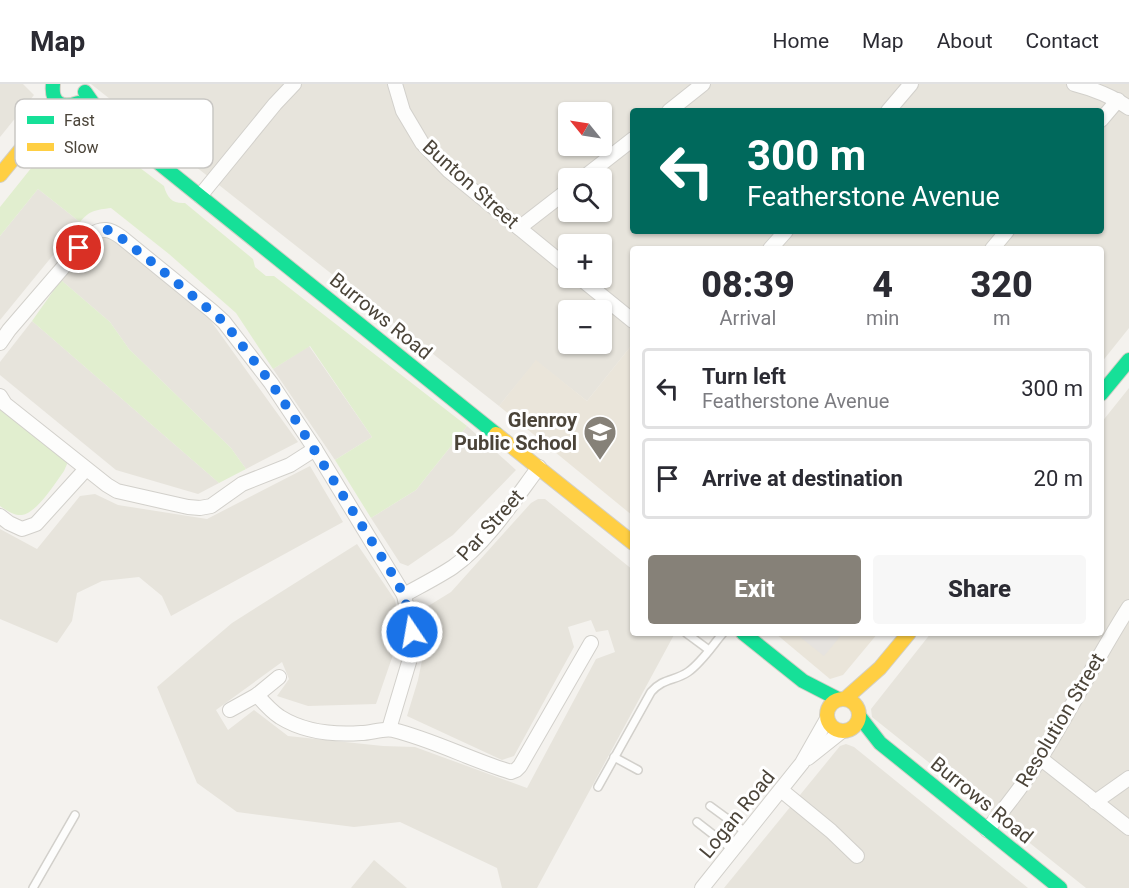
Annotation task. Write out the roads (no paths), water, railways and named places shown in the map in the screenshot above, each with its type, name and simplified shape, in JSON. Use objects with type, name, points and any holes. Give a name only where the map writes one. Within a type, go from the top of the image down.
[{"type":"main road","points":[[0,175],[15,157]]},
{"type":"main road","name":"Burrows Road","points":[[165,168],[630,541]]},
{"type":"main road","points":[[1104,390],[1129,360]]},
{"type":"main road","points":[[747,636],[803,681],[841,699],[853,702],[858,712]]},
{"type":"main road","points":[[827,715],[831,704],[841,699],[880,668],[907,636]]},
{"type":"main road","points":[[803,681],[833,727],[845,730],[856,725],[858,712],[880,668]]},
{"type":"main road","name":"Burrows Road","points":[[858,712],[880,743],[1060,888]]},
{"type":"main road","name":"Burrows Road","points":[[845,730],[880,743]]},
{"type":"street","points":[[200,196],[294,84]]},
{"type":"street","name":"Bunton Street","points":[[395,84],[403,111],[422,143],[448,170],[558,260]]},
{"type":"street","points":[[673,108],[703,84]]},
{"type":"street","points":[[891,108],[911,84]]},
{"type":"street","points":[[1074,84],[1096,90],[1124,104],[1104,118]]},
{"type":"street","points":[[596,168],[630,141]]},
{"type":"street","points":[[519,228],[558,198]]},
{"type":"street","points":[[0,343],[91,235],[98,230],[111,230],[224,322],[271,383],[315,449],[404,595],[412,632],[412,652],[389,729]]},
{"type":"street","points":[[773,246],[783,234]]},
{"type":"street","points":[[994,246],[1004,234]]},
{"type":"street","points":[[592,288],[630,319]]},
{"type":"street","points":[[2,401],[117,491],[188,507],[211,506],[242,484],[290,465],[315,449]]},
{"type":"street","name":"Par Street","points":[[404,595],[453,566],[474,549],[539,467]]},
{"type":"street","points":[[0,516],[22,529],[36,524],[86,469]]},
{"type":"street","name":"Resolution Street","points":[[987,830],[1040,758],[1129,607]]},
{"type":"street","points":[[256,695],[280,717],[317,732],[363,733],[389,729],[426,740],[511,772],[516,770],[594,639]]},
{"type":"street","points":[[230,710],[256,695],[279,677]]},
{"type":"street","name":"Logan Road","points":[[702,888],[802,763],[827,715]]},
{"type":"street","name":"Logan Road","points":[[802,763],[845,730]]},
{"type":"street","points":[[1040,758],[1129,828]]},
{"type":"street","points":[[1095,802],[1129,778]]},
{"type":"street","points":[[781,790],[831,831],[848,853]]},
{"type":"lane","points":[[690,636],[709,650]]},
{"type":"lane","points":[[598,787],[656,686],[688,672],[721,636]]},
{"type":"lane","points":[[614,757],[638,770]]},
{"type":"lane","points":[[710,806],[747,832]]},
{"type":"lane","points":[[33,888],[75,815]]},
{"type":"lane","points":[[697,822],[733,850]]},
{"type":"place","name":"Glenroy Public School","points":[[600,461]]}]
